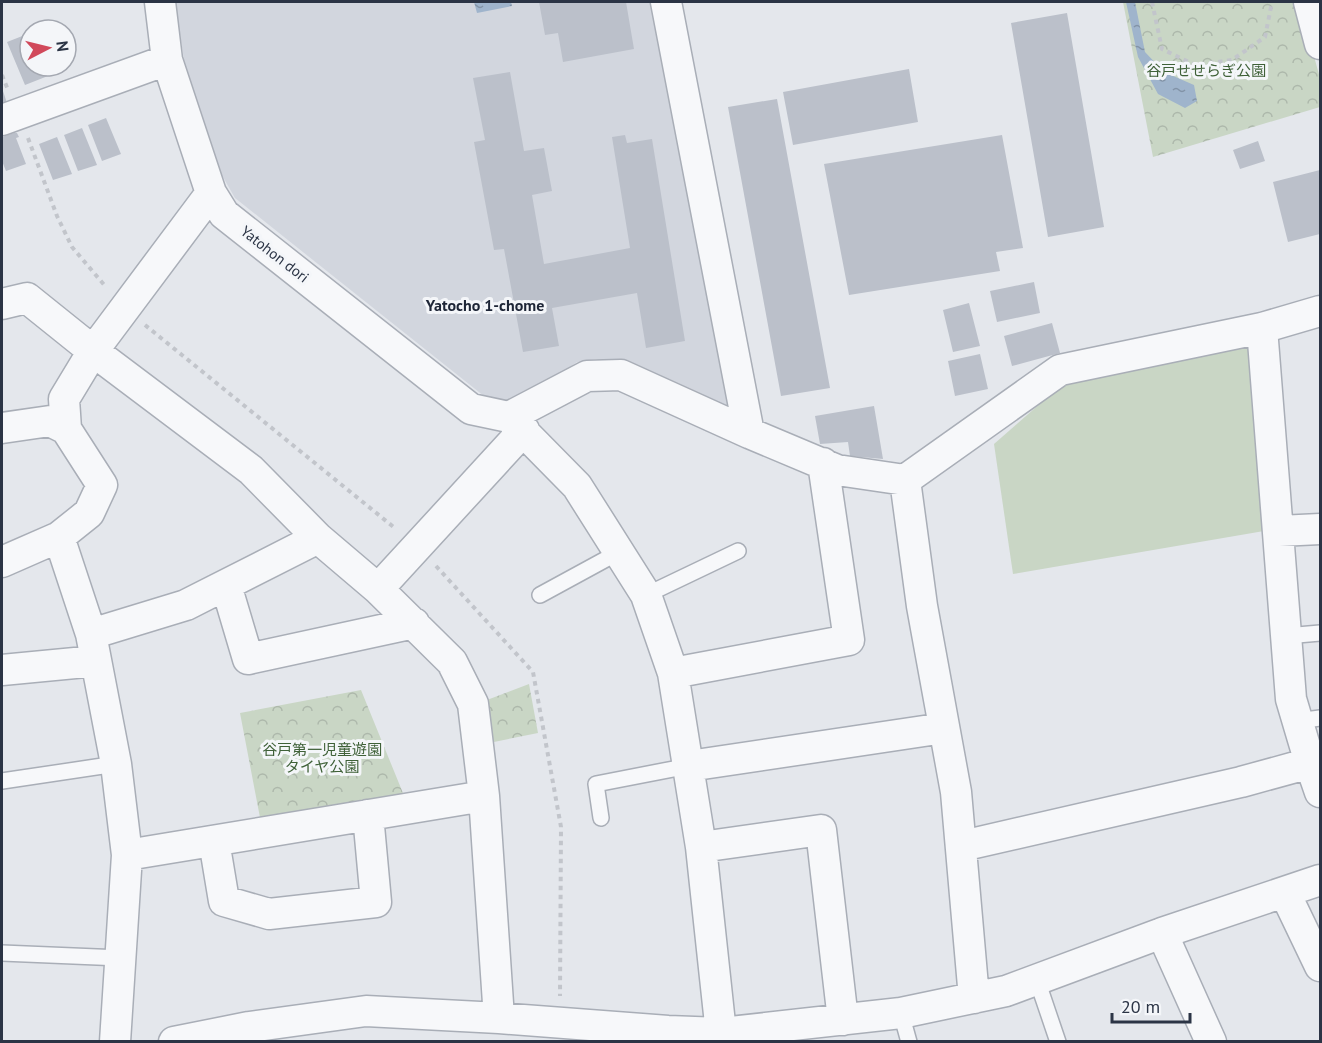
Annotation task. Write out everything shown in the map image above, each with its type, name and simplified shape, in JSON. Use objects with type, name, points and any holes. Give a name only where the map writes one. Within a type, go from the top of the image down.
[{"type":"street","name":"Yatohon dori","points":[[160,2],[167,60],[211,193],[224,214],[471,409],[517,423]]},
{"type":"street","points":[[666,2],[749,433]]},
{"type":"street","points":[[1309,2],[1320,44]]},
{"type":"street","points":[[2,120],[167,60]]},
{"type":"street","points":[[2,561],[59,537],[89,513],[102,485],[66,429],[64,399],[93,351],[211,193]]},
{"type":"street","points":[[2,304],[27,298],[250,470],[318,538],[378,589],[452,662],[472,704],[484,796],[499,1018]]},
{"type":"street","points":[[378,589],[517,423],[586,376],[621,375],[837,470],[905,480],[1060,370],[1262,328],[1320,311]]},
{"type":"street","points":[[1262,328],[1291,699],[1309,720],[1310,763],[1320,792]]},
{"type":"street","points":[[2,428],[50,421],[66,429]]},
{"type":"street","points":[[517,423],[577,486],[619,552],[646,595],[674,673],[701,847],[721,1037]]},
{"type":"street","points":[[674,673],[849,640],[823,464]]},
{"type":"street","points":[[905,480],[922,606],[956,792],[974,998]]},
{"type":"street","points":[[1279,531],[1320,529]]},
{"type":"street","points":[[59,537],[94,647],[116,764],[127,855],[115,1041]]},
{"type":"street","points":[[2,670],[94,647],[186,605],[318,538]]},
{"type":"street","points":[[225,585],[248,659],[414,623]]},
{"type":"street","points":[[689,766],[944,728]]},
{"type":"street","points":[[962,846],[1241,782],[1310,763]]},
{"type":"street","points":[[127,855],[484,796]]},
{"type":"street","points":[[214,841],[224,901],[269,914],[376,902],[368,815]]},
{"type":"street","points":[[701,847],[821,830],[843,1020]]},
{"type":"street","points":[[174,1041],[249,1034],[366,1011],[499,1018],[605,1034],[721,1037],[777,1035],[843,1020],[901,1013],[1006,992],[1162,933],[1320,880]]},
{"type":"street","points":[[1285,893],[1320,966]]},
{"type":"street","points":[[1162,933],[1211,1041]]},
{"type":"lane","points":[[646,595],[738,551]]},
{"type":"lane","points":[[540,595],[619,552]]},
{"type":"lane","points":[[1286,636],[1320,633]]},
{"type":"lane","points":[[2,781],[116,764]]},
{"type":"lane","points":[[601,818],[596,784],[689,766]]},
{"type":"lane","points":[[2,953],[121,958]]},
{"type":"lane","points":[[1037,980],[1058,1041]]},
{"type":"lane","points":[[901,1013],[909,1041]]},
{"type":"path","points":[[1152,2],[1162,49],[1195,65],[1232,60],[1265,37],[1272,2]]},
{"type":"shaded area","points":[[175,2],[657,2],[732,410],[596,359],[577,362],[521,400],[489,400],[235,198],[219,170],[184,60]]},
{"type":"green space","name":"谷戸せせらぎ公園","points":[[1123,2],[1299,2],[1320,78],[1320,107],[1153,157]]},
{"type":"green space","points":[[1249,341],[1264,531],[1013,574],[994,444],[1067,380]]},
{"type":"green space","points":[[529,684],[538,733],[484,744],[479,703]]},
{"type":"green space","name":"谷戸第一児童遊園 タイヤ公園","points":[[361,690],[407,803],[262,828],[240,713]]},
{"type":"water","points":[[474,2],[511,2],[512,6],[477,13]]},
{"type":"water","points":[[1126,2],[1135,2],[1145,52],[1164,72],[1194,85],[1197,101],[1185,108],[1158,94],[1138,57]]},
{"type":"building","points":[[539,2],[626,2],[634,49],[563,62],[558,33],[545,35]]},
{"type":"building","points":[[1067,13],[1104,227],[1048,237],[1011,23]]},
{"type":"building","points":[[18,38],[18,68],[7,42]]},
{"type":"building","points":[[909,69],[918,122],[793,145],[783,92]]},
{"type":"building","points":[[510,72],[524,151],[544,148],[552,191],[532,195],[544,264],[630,248],[612,137],[625,135],[627,143],[652,139],[685,341],[646,348],[637,293],[552,308],[559,346],[523,352],[504,249],[494,250],[474,142],[485,140],[473,78]]},
{"type":"building","points":[[22,78],[43,78],[25,85]]},
{"type":"building","points":[[2,88],[7,103],[2,105]]},
{"type":"building","points":[[777,99],[830,388],[781,396],[728,107]]},
{"type":"building","points":[[106,118],[121,154],[102,161],[88,125]]},
{"type":"building","points":[[82,128],[97,165],[78,171],[64,135]]},
{"type":"building","points":[[17,133],[19,137],[16,138],[26,164],[6,171],[2,161],[2,137]]},
{"type":"building","points":[[1002,135],[1023,248],[996,252],[1000,271],[849,295],[824,164]]},
{"type":"building","points":[[57,137],[72,174],[53,180],[39,144]]},
{"type":"building","points":[[1258,141],[1265,161],[1240,169],[1233,150]]},
{"type":"building","points":[[1320,170],[1320,234],[1288,242],[1273,182]]},
{"type":"building","points":[[1034,282],[1040,313],[997,322],[990,291]]},
{"type":"building","points":[[969,303],[980,346],[953,352],[943,310]]},
{"type":"building","points":[[1052,323],[1060,353],[1012,366],[1004,336]]},
{"type":"building","points":[[980,354],[988,389],[955,396],[948,361]]},
{"type":"building","points":[[874,406],[883,459],[850,456],[848,442],[820,444],[815,416]]},
{"type":"district","name":"Yatocho 1-chome","points":[[485,305]]}]
